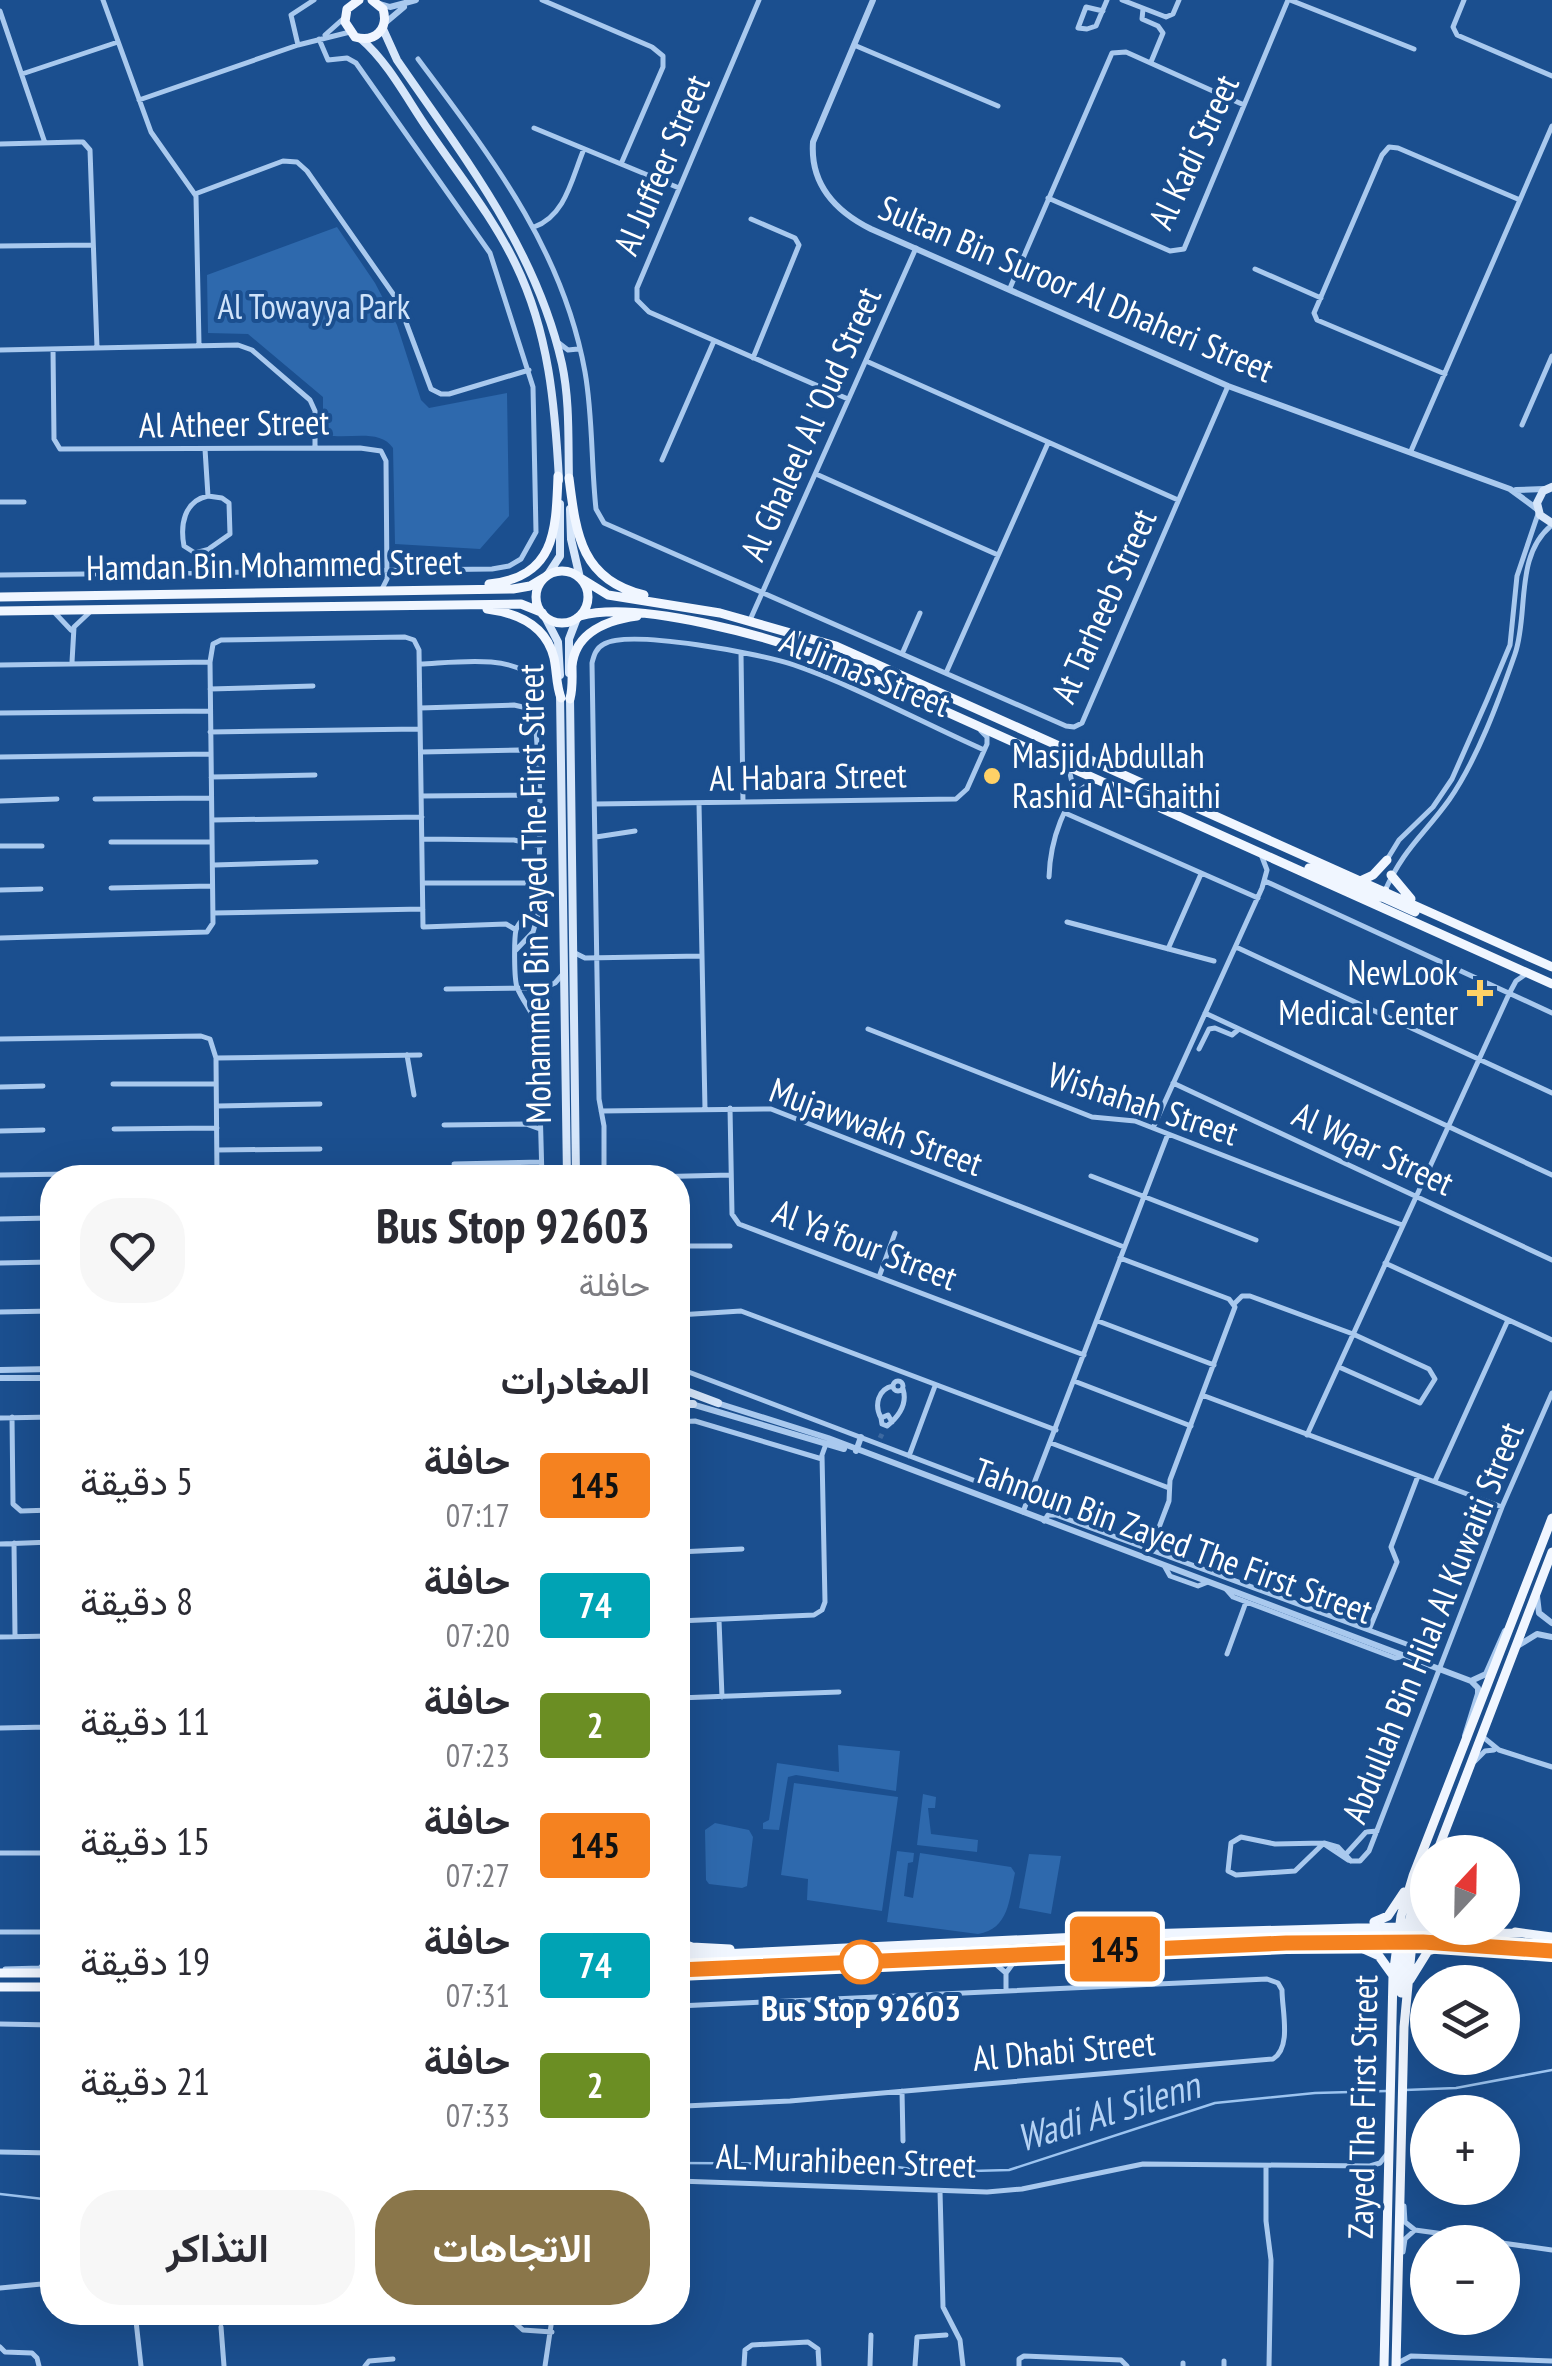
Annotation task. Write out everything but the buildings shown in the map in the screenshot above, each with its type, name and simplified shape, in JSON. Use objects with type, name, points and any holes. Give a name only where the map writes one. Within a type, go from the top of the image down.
[{"type":"main road","points":[[359,0],[346,9],[350,32],[362,39],[385,67],[502,240],[529,298],[549,368],[571,540],[588,596],[579,617]]},
{"type":"main road","points":[[362,39],[374,38],[384,26],[386,16],[375,2]]},
{"type":"main road","points":[[384,26],[397,60],[512,231],[536,281],[556,340],[562,365],[561,547],[557,564],[537,594],[542,613],[560,622],[604,610],[645,614],[749,633],[817,654],[1294,866],[1442,923],[1455,923]]},
{"type":"main road","points":[[448,590],[505,582],[534,568],[551,544],[564,477]]},
{"type":"main road","points":[[564,477],[583,551],[597,570],[628,591],[810,637],[868,660],[1360,881],[1377,896],[1552,984]]},
{"type":"main road","points":[[1551,487],[1539,496],[1538,511],[1552,524]]},
{"type":"main road","points":[[546,576],[566,571],[608,595],[686,606]]},
{"type":"main road","name":"Hamdan Bin Mohammed Street","points":[[0,597],[518,588],[546,576]]},
{"type":"main road","name":"Hamdan Bin Mohammed Street","points":[[0,611],[521,604],[542,613]]},
{"type":"main road","points":[[445,605],[506,612],[535,626],[552,652],[565,698]]},
{"type":"main road","name":"Mohammed Bin Zayed The First Street","points":[[542,613],[552,627],[560,651],[565,698],[573,952],[565,1009],[567,1165]]},
{"type":"main road","points":[[565,698],[574,658],[585,638],[604,623],[645,614]]},
{"type":"main road","name":"Mohammed Bin Zayed The First Street","points":[[576,1165],[565,698],[568,639],[579,617]]},
{"type":"main road","points":[[1360,881],[1387,860]]},
{"type":"main road","points":[[1391,875],[1421,908]]},
{"type":"main road","points":[[1377,896],[1421,908],[1552,966]]},
{"type":"main road","points":[[690,1394],[718,1402]]},
{"type":"main road","points":[[1542,1542],[1552,1508]]},
{"type":"main road","name":"Zayed The First Street","points":[[1428,1835],[1552,1518]]},
{"type":"main road","points":[[1443,1835],[1552,1552]]},
{"type":"main road","points":[[690,1961],[747,1953],[1342,1927],[1383,1920],[1410,1882]]},
{"type":"main road","name":"Zayed The First Street","points":[[1397,2059],[1404,2027],[1410,1901]]},
{"type":"main road","points":[[1404,2027],[1400,2009],[1410,1918]]},
{"type":"main road","name":"Zayed The First Street","points":[[1396,2366],[1400,2194],[1393,1976],[1410,1924]]},
{"type":"main road","points":[[1342,1927],[1410,1935]]},
{"type":"main road","points":[[1520,1932],[1552,1937]]},
{"type":"main road","points":[[1406,1934],[1410,1933]]},
{"type":"main road","points":[[690,1963],[1022,1956],[1410,1934]]},
{"type":"main road","points":[[1286,1943],[1366,1948],[1384,1960],[1393,1976]]},
{"type":"main road","points":[[1407,1987],[1428,1951],[1455,1945]]},
{"type":"main road","points":[[1473,1945],[1552,1951]]},
{"type":"main road","points":[[690,1946],[747,1953]]},
{"type":"main road","points":[[0,1972],[40,1973]]},
{"type":"main road","points":[[0,1987],[40,1987]]},
{"type":"main road","name":"Zayed The First Street","points":[[1384,2366],[1388,2152],[1395,2130]]},
{"type":"street","points":[[112,0],[104,1],[150,132],[195,194],[200,344]]},
{"type":"street","points":[[298,45],[291,15],[314,0]]},
{"type":"street","points":[[542,0],[652,46],[663,56],[663,68],[621,164]]},
{"type":"street","name":"Al Juffeer Street","points":[[758,0],[678,188],[638,288],[638,300],[648,312],[848,399]]},
{"type":"street","name":"Sultan Bin Suroor Al Dhaheri Street","points":[[872,0],[816,132],[814,167],[818,181],[835,206],[859,223],[1228,386],[1510,489],[1538,511]]},
{"type":"street","points":[[1103,11],[1086,7],[1078,28],[1096,26],[1103,11],[1107,0]]},
{"type":"street","points":[[1122,0],[1166,18],[1173,14],[1179,0]]},
{"type":"street","points":[[1289,0],[1414,49]]},
{"type":"street","name":"Al Kadi Street","points":[[1048,198],[1170,251],[1181,251],[1187,245],[1289,0]]},
{"type":"street","points":[[1464,0],[1453,28],[1456,34],[1552,76]]},
{"type":"street","points":[[375,2],[390,7],[412,1]]},
{"type":"street","points":[[384,26],[412,1]]},
{"type":"street","points":[[319,39],[346,9]]},
{"type":"street","points":[[1143,9],[1142,18],[1163,32],[1151,62]]},
{"type":"street","points":[[1,16],[44,143]]},
{"type":"street","points":[[139,100],[298,45],[350,32]]},
{"type":"street","points":[[0,575],[387,575],[492,569],[509,566],[526,554],[537,526],[534,399],[529,370],[494,258],[356,64],[347,58],[328,60],[319,39]]},
{"type":"street","points":[[22,74],[118,42]]},
{"type":"street","points":[[853,44],[998,106]]},
{"type":"street","points":[[1010,288],[1112,53],[1121,51],[1151,62],[1244,105]]},
{"type":"street","name":"At Tarheeb Street","points":[[418,59],[483,146],[534,227],[560,278],[588,390],[595,498],[606,525],[1066,726],[1079,726],[1228,386]]},
{"type":"street","points":[[1411,451],[1552,126]]},
{"type":"street","points":[[534,128],[678,188]]},
{"type":"street","points":[[0,144],[83,142],[90,150],[96,348]]},
{"type":"street","points":[[1445,374],[1317,320],[1314,315],[1320,298],[1382,155],[1389,147],[1520,200]]},
{"type":"street","points":[[534,227],[559,210],[585,148]]},
{"type":"street","points":[[195,194],[274,164],[297,162],[308,171],[398,300],[431,389],[443,395],[529,370]]},
{"type":"street","points":[[750,219],[795,238],[799,244],[752,358]]},
{"type":"street","points":[[494,258],[502,240]]},
{"type":"street","points":[[0,246],[93,245]]},
{"type":"street","name":"Al Ghaleel Al 'Oud Street","points":[[750,620],[916,248]]},
{"type":"street","points":[[494,258],[515,263]]},
{"type":"street","points":[[1255,270],[1320,298]]},
{"type":"street","points":[[556,340],[564,348],[576,349]]},
{"type":"street","points":[[662,460],[714,341]]},
{"type":"street","points":[[0,350],[200,344],[248,348],[310,400],[315,448]]},
{"type":"street","name":"Al Atheer Street","points":[[53,348],[54,439],[60,449],[376,448],[385,455],[387,575]]},
{"type":"street","points":[[562,365],[576,349]]},
{"type":"street","points":[[1522,425],[1552,356]]},
{"type":"street","points":[[866,361],[1178,500]]},
{"type":"street","points":[[946,673],[1048,443]]},
{"type":"street","points":[[205,449],[208,496]]},
{"type":"street","points":[[816,474],[998,554]]},
{"type":"street","name":"Sultan Bin Suroor Al Dhaheri Street","points":[[1510,489],[1551,487]]},
{"type":"street","points":[[208,496],[222,498],[229,503],[230,511],[230,534],[210,548],[194,552],[184,546],[182,533],[189,507],[197,498],[208,496]]},
{"type":"street","points":[[0,502],[24,502]]},
{"type":"street","points":[[1377,896],[1387,860],[1399,840],[1433,806],[1452,779],[1488,700],[1510,645],[1517,576],[1538,511]]},
{"type":"street","points":[[1377,896],[1403,854],[1446,804],[1464,774],[1515,654],[1528,568],[1552,524]]},
{"type":"street","points":[[210,548],[213,573]]},
{"type":"street","points":[[380,591],[387,575]]},
{"type":"street","points":[[387,575],[396,591]]},
{"type":"street","points":[[72,664],[72,632],[78,620],[94,610]]},
{"type":"street","points":[[48,611],[66,621],[72,632]]},
{"type":"street","points":[[902,654],[920,613]]},
{"type":"street","points":[[0,938],[200,935],[212,927],[211,648],[221,640],[404,637],[417,643],[420,664],[423,926],[506,924],[516,930]]},
{"type":"street","name":"Al Jirnas Street","points":[[603,1165],[592,663],[598,648],[614,640],[662,641],[742,653],[800,668],[986,747]]},
{"type":"street","points":[[742,653],[743,802]]},
{"type":"street","points":[[0,665],[210,662]]},
{"type":"street","points":[[420,664],[498,663],[522,669],[532,679],[539,756],[539,906],[534,928],[516,950]]},
{"type":"street","points":[[882,705],[890,685]]},
{"type":"street","points":[[210,688],[313,686]]},
{"type":"street","points":[[420,708],[514,705],[536,710]]},
{"type":"street","points":[[0,713],[210,711]]},
{"type":"street","points":[[968,720],[986,735],[986,747]]},
{"type":"street","points":[[210,732],[420,729]]},
{"type":"street","points":[[986,747],[998,740],[1025,745]]},
{"type":"street","name":"Al Habara Street","points":[[596,804],[956,799],[967,790],[986,747]]},
{"type":"street","points":[[421,752],[519,750],[539,756]]},
{"type":"street","points":[[0,757],[210,754]]},
{"type":"street","points":[[1064,763],[1074,779],[1073,798]]},
{"type":"street","points":[[211,777],[314,775]]},
{"type":"street","points":[[1049,877],[1054,844],[1073,798],[1088,784],[1102,780]]},
{"type":"street","points":[[421,796],[540,795]]},
{"type":"street","points":[[95,800],[212,798]]},
{"type":"street","points":[[0,801],[58,799]]},
{"type":"street","points":[[699,803],[705,1109]]},
{"type":"street","points":[[1066,813],[1258,898]]},
{"type":"street","points":[[212,820],[422,817]]},
{"type":"street","points":[[596,837],[636,831]]},
{"type":"street","points":[[422,840],[514,840],[541,846]]},
{"type":"street","points":[[111,842],[212,842]]},
{"type":"street","points":[[0,846],[42,846]]},
{"type":"street","points":[[1152,1128],[1258,898],[1267,865],[1252,847]]},
{"type":"street","points":[[212,865],[316,862]]},
{"type":"street","points":[[1168,948],[1201,873]]},
{"type":"street","points":[[1264,881],[1511,990],[1552,1013]]},
{"type":"street","points":[[422,883],[540,883]]},
{"type":"street","points":[[111,888],[212,886]]},
{"type":"street","points":[[0,890],[41,889]]},
{"type":"street","points":[[454,1164],[542,1162],[537,1025],[517,988],[516,950],[516,930],[530,911],[539,906]]},
{"type":"street","points":[[213,913],[423,909]]},
{"type":"street","points":[[1067,922],[1214,961]]},
{"type":"street","points":[[1236,947],[1552,1093]]},
{"type":"street","points":[[1478,948],[1510,971],[1511,990]]},
{"type":"street","points":[[573,952],[585,958],[701,956]]},
{"type":"street","points":[[446,989],[544,988],[585,958]]},
{"type":"street","points":[[1308,1435],[1511,990],[1527,973]]},
{"type":"street","points":[[544,988],[560,998],[565,1009]]},
{"type":"street","points":[[1205,1013],[1552,1175]]},
{"type":"street","points":[[1198,1049],[1211,1028],[1230,1035],[1239,1029]]},
{"type":"street","name":"Wishahah Street","points":[[868,1029],[1092,1117],[1128,1119],[1402,1225]]},
{"type":"street","points":[[0,1039],[201,1036],[213,1042],[217,1165]]},
{"type":"street","points":[[407,1055],[414,1095]]},
{"type":"street","points":[[216,1058],[420,1055]]},
{"type":"street","points":[[113,1084],[216,1084]]},
{"type":"street","name":"Al Wqar Street","points":[[1173,1084],[1552,1260]]},
{"type":"street","points":[[0,1087],[43,1086]]},
{"type":"street","points":[[217,1106],[320,1104]]},
{"type":"street","name":"Al Ya'four Street","points":[[730,1108],[732,1214],[739,1224],[1084,1354]]},
{"type":"street","name":"Mujawwakh Street","points":[[601,1110],[776,1111],[1124,1247]]},
{"type":"street","points":[[526,1124],[541,1117]]},
{"type":"street","points":[[444,1125],[526,1124],[541,1130]]},
{"type":"street","points":[[114,1129],[217,1128]]},
{"type":"street","points":[[0,1131],[43,1130]]},
{"type":"street","points":[[1023,1512],[1168,1134]]},
{"type":"street","points":[[217,1150],[320,1148]]},
{"type":"street","points":[[0,1175],[40,1175]]},
{"type":"street","points":[[690,1176],[731,1175]]},
{"type":"street","points":[[1091,1176],[1256,1240]]},
{"type":"street","points":[[0,1219],[40,1218]]},
{"type":"street","points":[[879,1277],[896,1233]]},
{"type":"street","points":[[690,1246],[730,1246]]},
{"type":"street","points":[[1120,1258],[1234,1304]]},
{"type":"street","points":[[0,1263],[40,1262]]},
{"type":"street","points":[[1385,1263],[1552,1340]]},
{"type":"street","points":[[1234,1304],[1242,1296],[1250,1296],[1354,1334],[1432,1370],[1434,1382],[1420,1403],[1339,1367]]},
{"type":"street","points":[[1150,1551],[1234,1304]]},
{"type":"street","points":[[0,1312],[40,1311]]},
{"type":"street","points":[[690,1313],[741,1311],[1056,1430]]},
{"type":"street","points":[[1434,1482],[1508,1320]]},
{"type":"street","points":[[1098,1321],[1214,1364]]},
{"type":"street","points":[[0,1370],[40,1368]]},
{"type":"street","points":[[690,1373],[861,1438],[880,1439],[909,1456],[1028,1501]]},
{"type":"street","points":[[0,1378],[40,1378]]},
{"type":"street","points":[[880,1439],[888,1424],[898,1417],[904,1401],[900,1382],[884,1389],[879,1396],[877,1409],[888,1424]]},
{"type":"street","points":[[1074,1382],[1191,1426]]},
{"type":"street","points":[[909,1456],[936,1386]]},
{"type":"street","name":"Abdullah Bin Hilal Al Kuwaiti Street","points":[[1351,1861],[1360,1861],[1367,1855],[1377,1832],[1502,1507],[1552,1393]]},
{"type":"street","points":[[1202,1395],[1502,1507]]},
{"type":"street","name":"Tahnoun Bin Zayed The First Street","points":[[718,1402],[767,1416],[1472,1680]]},
{"type":"street","name":"Tahnoun Bin Zayed The First Street","points":[[693,1404],[856,1451]]},
{"type":"street","points":[[0,1418],[40,1417]]},
{"type":"street","points":[[12,1418],[13,1504],[21,1511],[40,1510]]},
{"type":"street","points":[[690,1421],[822,1459]]},
{"type":"street","points":[[856,1451],[861,1438]]},
{"type":"street","points":[[1051,1443],[1169,1488]]},
{"type":"street","points":[[690,1620],[814,1614],[822,1610],[822,1459],[826,1444]]},
{"type":"street","points":[[1369,1630],[1397,1562],[1392,1543],[1418,1476]]},
{"type":"street","points":[[1044,1521],[1048,1515],[1056,1515],[1369,1630],[1420,1649],[1425,1661]]},
{"type":"street","points":[[0,1544],[40,1543]]},
{"type":"street","points":[[14,1544],[15,1636]]},
{"type":"street","points":[[690,1551],[742,1549]]},
{"type":"street","points":[[1226,1588],[1231,1596],[1396,1658],[1407,1654]]},
{"type":"street","points":[[1536,1592],[1540,1613],[1552,1622]]},
{"type":"street","points":[[1227,1654],[1246,1602]]},
{"type":"street","points":[[719,1619],[722,1697]]},
{"type":"street","points":[[1465,1742],[1478,1694],[1472,1680],[1486,1674],[1499,1640],[1510,1627]]},
{"type":"street","points":[[0,1637],[40,1636]]},
{"type":"street","points":[[1514,1649],[1532,1636],[1552,1638]]},
{"type":"street","points":[[690,1698],[839,1692]]},
{"type":"street","points":[[0,1728],[40,1727]]},
{"type":"street","points":[[1482,1732],[1484,1741],[1499,1750],[1552,1767]]},
{"type":"street","points":[[1466,1772],[1482,1754],[1499,1750]]},
{"type":"street","points":[[1346,1854],[1366,1832],[1377,1832]]},
{"type":"street","points":[[1324,1843],[1300,1869],[1286,1874],[1236,1875],[1227,1866],[1230,1847],[1238,1838],[1275,1844],[1324,1843],[1338,1847],[1351,1861]]},
{"type":"street","points":[[1324,1843],[1351,1861]]},
{"type":"street","points":[[1298,1844],[1310,1860]]},
{"type":"street","points":[[0,1852],[40,1853]]},
{"type":"street","points":[[0,1932],[40,1934]]},
{"type":"street","points":[[986,1957],[998,1962],[1006,1973],[1012,1962],[1022,1956]]},
{"type":"street","points":[[0,1972],[40,1968]]},
{"type":"street","name":"Al Dhabi Street","points":[[1006,1973],[1006,1991]]},
{"type":"street","name":"Al Dhabi Street","points":[[690,2005],[1271,1979],[1282,1990],[1284,2049],[1273,2058],[690,2106]]},
{"type":"street","points":[[0,2024],[40,2024]]},
{"type":"street","points":[[902,2091],[903,2141]]},
{"type":"street","points":[[0,2152],[40,2153]]},
{"type":"street","points":[[1370,2166],[1380,2163],[1388,2152]]},
{"type":"street","name":"AL Murahibeen Street","points":[[690,2182],[940,2192],[1022,2189],[1134,2164],[1370,2166]]},
{"type":"street","points":[[1266,2166],[1266,2226],[1272,2260],[1270,2366]]},
{"type":"street","points":[[1370,2166],[1381,2172],[1388,2184]]},
{"type":"street","points":[[940,2192],[943,2307],[962,2344],[963,2366]]},
{"type":"street","points":[[1400,2194],[1405,2222],[1410,2226]]},
{"type":"street","points":[[1398,2276],[1405,2239],[1410,2234]]},
{"type":"street","points":[[1520,2245],[1552,2250]]},
{"type":"street","points":[[0,2288],[40,2284]]},
{"type":"street","points":[[137,2325],[140,2366]]},
{"type":"street","points":[[516,2325],[520,2329],[552,2332]]},
{"type":"street","points":[[545,2366],[552,2325]]},
{"type":"street","points":[[220,2327],[224,2366]]},
{"type":"street","points":[[916,2366],[917,2337],[946,2334]]},
{"type":"street","points":[[870,2366],[871,2335]]},
{"type":"street","points":[[1396,2336],[1410,2356]]},
{"type":"street","points":[[744,2366],[744,2353],[752,2344],[808,2342],[818,2349],[819,2366]]},
{"type":"street","points":[[0,2347],[5,2352],[32,2353],[38,2366]]},
{"type":"street","points":[[1018,2366],[1024,2356],[1121,2360],[1128,2366]]},
{"type":"street","points":[[1396,2366],[1410,2356],[1552,2361]]},
{"type":"street","points":[[365,2366],[369,2361],[393,2360]]},
{"type":"green space","name":"Al Towayya Park","points":[[337,227],[375,283],[397,325],[421,400],[429,408],[507,393],[509,516],[480,549],[395,544],[393,448],[372,436],[327,435],[323,429],[323,397],[248,334],[208,333],[207,275]]},
{"type":"green space","points":[[838,1745],[900,1751],[896,1791],[796,1775],[788,1777],[779,1830],[763,1829],[763,1823],[769,1820],[777,1763],[839,1772]]},
{"type":"green space","points":[[794,1783],[898,1797],[882,1911],[807,1900],[808,1879],[781,1875]]},
{"type":"green space","points":[[923,1794],[936,1797],[935,1808],[928,1808],[931,1834],[978,1840],[977,1852],[917,1845]]},
{"type":"green space","points":[[715,1823],[749,1830],[753,1837],[747,1886],[709,1884],[706,1880],[705,1830]]},
{"type":"green space","points":[[897,1851],[914,1853],[913,1862],[908,1863],[904,1896],[913,1898],[920,1853],[1011,1867],[1015,1873],[1002,1920],[978,1934],[887,1922]]},
{"type":"green space","points":[[1029,1854],[1061,1856],[1051,1914],[1019,1908]]},
{"type":"waterway","name":"Wadi Al Silenn","points":[[1405,2090],[1456,2088],[1552,2070]]},
{"type":"waterway","name":"Wadi Al Silenn","points":[[690,2163],[875,2164],[934,2172],[1009,2170],[1215,2103],[1315,2093],[1387,2091]]},
{"type":"waterway","name":"Wadi Al Silenn","points":[[0,2194],[40,2199]]},
{"type":"tunnel","points":[[880,1438],[882,1434]]},
{"type":"bus line","name":"145","points":[[690,1970],[1286,1943],[1423,1942],[1552,1951]]},
{"type":"place","name":"Masjid Abdullah Rashid Al-Ghaithi","points":[[992,776]]},
{"type":"place","name":"NewLook Medical Center","points":[[1480,993]]},
{"type":"place","name":"Bus Stop 92603","points":[[861,1962]]}]
